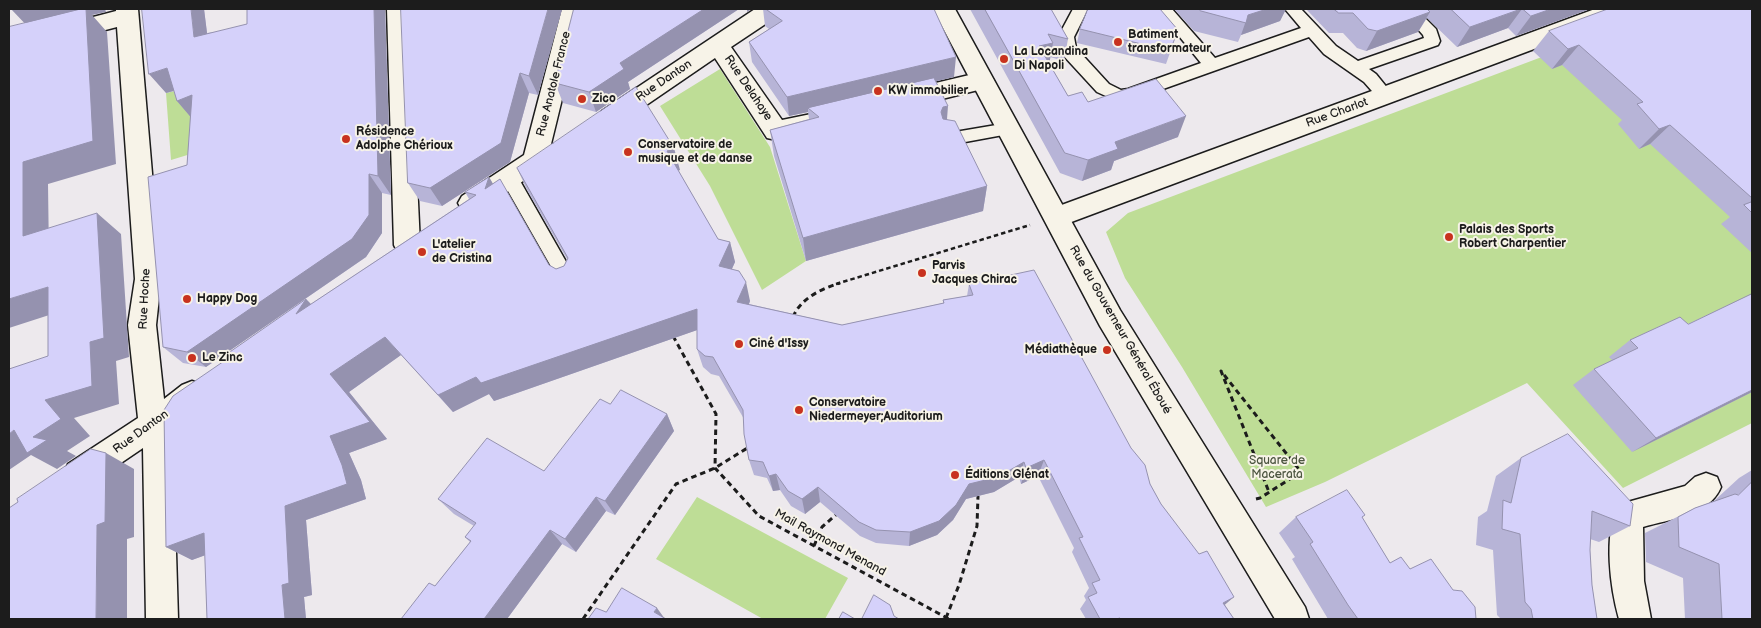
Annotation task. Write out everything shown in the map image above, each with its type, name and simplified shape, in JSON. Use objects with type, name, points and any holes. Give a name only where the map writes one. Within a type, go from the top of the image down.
[{"type":"street","points":[[398,9],[398,251],[430,230]]},
{"type":"street","name":"Rue Anatole France","points":[[534,160],[573,9]]},
{"type":"street","name":"Rue Danton","points":[[594,128],[771,9]]},
{"type":"street","name":"Rue du Gouverneur Général Éboué","points":[[944,9],[1057,216],[1077,259],[1110,318],[1293,619]]},
{"type":"street","name":"Rue Charlot","points":[[1057,216],[1617,9]]},
{"type":"street","points":[[9,47],[127,12]]},
{"type":"street","name":"Rue Hoche","points":[[127,12],[148,279],[142,325],[158,471],[162,619]]},
{"type":"street","name":"Rue Delahaye","points":[[718,45],[776,131],[832,117]]},
{"type":"street","points":[[889,104],[982,81]]},
{"type":"street","points":[[454,214],[534,160],[570,144]]},
{"type":"street","name":"Rue Danton","points":[[57,489],[154,424],[210,382]]},
{"type":"street","points":[[1635,619],[1629,598],[1625,553],[1628,516],[1693,498],[1706,488]]},
{"type":"lane","points":[[1080,9],[1066,37],[1068,50],[1103,88],[1120,96],[1129,95],[1312,30]]},
{"type":"lane","points":[[1164,9],[1212,65]]},
{"type":"lane","points":[[1292,9],[1330,50],[1370,78],[1385,95]]},
{"type":"lane","points":[[1356,68],[1432,41],[1431,33],[1407,9]]},
{"type":"lane","points":[[949,139],[1008,129]]},
{"type":"lane","points":[[509,178],[567,279]]},
{"type":"path","points":[[790,324],[797,308],[820,289],[1057,216]]},
{"type":"path","points":[[669,330],[716,414],[715,468]]},
{"type":"path","points":[[1227,510],[1260,498],[1301,472],[1220,371],[1269,492]]},
{"type":"path","points":[[583,619],[676,484],[715,468],[749,448],[752,440]]},
{"type":"path","name":"Mail Raymond Menand","points":[[715,468],[759,516],[948,618]]},
{"type":"path","points":[[948,618],[977,526],[978,496]]},
{"type":"path","points":[[814,546],[822,527],[842,510]]},
{"type":"green space","name":"Palais des Sports Robert Charpentier","points":[[1669,9],[1752,9],[1752,423],[1623,488],[1527,383],[1325,482],[1266,507],[1182,367],[1125,278],[1106,232],[1128,213]]},
{"type":"green space","points":[[720,69],[770,147],[806,261],[762,290],[710,186],[660,106]]},
{"type":"green space","points":[[183,89],[207,149],[171,160],[166,93]]},
{"type":"green space","points":[[697,497],[848,578],[825,619],[763,619],[656,559]]},
{"type":"building","points":[[86,9],[93,141],[23,162],[23,236],[97,213],[104,338],[90,342],[92,386],[45,400],[61,419],[33,437],[47,440],[27,453],[14,430],[9,434],[9,369],[48,356],[48,287],[9,299],[9,27]]},
{"type":"building","points":[[142,9],[191,9],[194,37],[247,24],[247,9],[374,9],[378,176],[369,174],[369,215],[352,239],[187,352],[163,347],[148,177],[187,165],[192,95],[177,101],[167,68],[149,74]]},
{"type":"building","points":[[401,9],[548,9],[529,76],[520,73],[501,143],[430,188],[408,183]]},
{"type":"building","points":[[574,9],[704,9],[620,63],[624,69],[589,92],[555,83]]},
{"type":"building","points":[[766,9],[934,9],[956,57],[787,97],[749,42],[782,21]]},
{"type":"building","points":[[985,9],[1051,9],[1068,39],[1048,34],[1053,43],[1039,46],[1068,96],[1082,92],[1088,102],[1156,79],[1186,116],[1115,142],[1118,149],[1088,160],[1065,153]]},
{"type":"building","points":[[1088,9],[1160,9],[1178,30],[1170,51],[1080,29]]},
{"type":"building","points":[[1199,9],[1267,9],[1248,15],[1246,23]]},
{"type":"building","points":[[1334,9],[1427,9],[1430,12],[1377,31],[1368,29],[1353,13],[1339,13]]},
{"type":"building","points":[[1451,9],[1521,9],[1470,27]]},
{"type":"building","points":[[1523,9],[1551,9],[1531,16]]},
{"type":"building","points":[[1608,9],[1752,9],[1752,198],[1670,125],[1659,129],[1637,104],[1643,102],[1579,45],[1568,49],[1549,31]]},
{"type":"building","points":[[934,78],[948,106],[943,107],[941,112],[943,119],[955,121],[987,186],[803,238],[770,130],[819,117],[808,108]]},
{"type":"building","points":[[636,87],[674,148],[667,151],[718,239],[730,242],[719,266],[739,271],[746,282],[737,302],[842,325],[944,303],[943,300],[973,295],[969,284],[1034,270],[1131,448],[1145,465],[1150,484],[1161,504],[1199,554],[1207,551],[1234,597],[1223,603],[1234,619],[1100,619],[1088,597],[1097,593],[1092,583],[1100,580],[1079,538],[1083,537],[1044,460],[1026,468],[1024,462],[998,477],[969,484],[956,505],[939,521],[910,532],[876,530],[859,522],[818,487],[802,499],[788,491],[776,474],[769,476],[763,462],[749,460],[744,434],[743,410],[713,357],[705,356],[697,349],[697,309],[481,383],[476,377],[438,395],[385,337],[330,374],[370,422],[330,436],[342,465],[347,484],[285,506],[289,583],[282,585],[285,619],[207,619],[204,533],[166,547],[164,410],[173,396],[230,357],[224,356],[306,299],[296,314],[476,195],[465,192],[489,177],[485,189],[500,179],[549,265],[556,269],[564,266],[568,258],[517,168]]},
{"type":"building","points":[[1752,202],[1752,213],[1744,205]]},
{"type":"building","points":[[1752,294],[1752,390],[1656,438],[1594,369],[1638,348],[1630,340],[1680,317],[1688,324]]},
{"type":"building","points":[[621,390],[667,414],[605,501],[596,497],[565,539],[550,530],[484,619],[401,619],[429,583],[435,586],[471,541],[465,537],[476,523],[438,499],[487,438],[544,471],[600,399],[610,404]]},
{"type":"building","points":[[1568,434],[1633,504],[1630,526],[1592,511],[1590,550],[1592,585],[1597,619],[1533,619],[1531,609],[1525,602],[1520,534],[1502,529],[1503,500],[1511,503],[1521,458]]},
{"type":"building","points":[[91,449],[106,453],[105,522],[97,525],[96,619],[9,619],[9,508],[18,502],[17,499]]},
{"type":"building","points":[[1752,482],[1752,619],[1722,619],[1719,564],[1679,547],[1678,517],[1695,508],[1735,494],[1738,495]]},
{"type":"building","points":[[1347,490],[1365,515],[1362,517],[1390,563],[1401,557],[1410,569],[1431,559],[1453,590],[1462,591],[1475,607],[1476,619],[1358,619],[1310,544],[1313,542],[1296,517]]},
{"type":"building","points":[[622,588],[657,608],[654,612],[666,619],[588,619],[596,608],[606,612]]},
{"type":"building","points":[[874,595],[890,605],[894,616],[899,619],[862,619]]},
{"type":"building","points":[[843,612],[855,619],[839,619]]},
{"type":"place","name":"Batiment transformateur","points":[[1118,42]]},
{"type":"place","name":"La Locandina Di Napoli","points":[[1004,59]]},
{"type":"place","name":"KW immobilier","points":[[878,91]]},
{"type":"place","name":"Zico","points":[[582,99]]},
{"type":"place","name":"Résidence Adolphe Chérioux","points":[[346,139]]},
{"type":"place","name":"Conservatoire de musique et de danse","points":[[628,152]]},
{"type":"place","name":"Palais des Sports Robert Charpentier","points":[[1449,237]]},
{"type":"place","name":"L'atelier de Cristina","points":[[422,252]]},
{"type":"place","name":"Parvis Jacques Chirac","points":[[922,273]]},
{"type":"place","name":"Happy Dog","points":[[187,299]]},
{"type":"place","name":"Ciné d'Issy","points":[[739,344]]},
{"type":"place","name":"Médiathèque","points":[[1107,350]]},
{"type":"place","name":"Le Zinc","points":[[192,358]]},
{"type":"place","name":"Conservatoire Niedermeyer;Auditorium","points":[[799,410]]},
{"type":"place","name":"Éditions Glénat","points":[[955,475]]},
{"type":"park label","name":"Square de Macerata","points":[[1277,468]]}]
